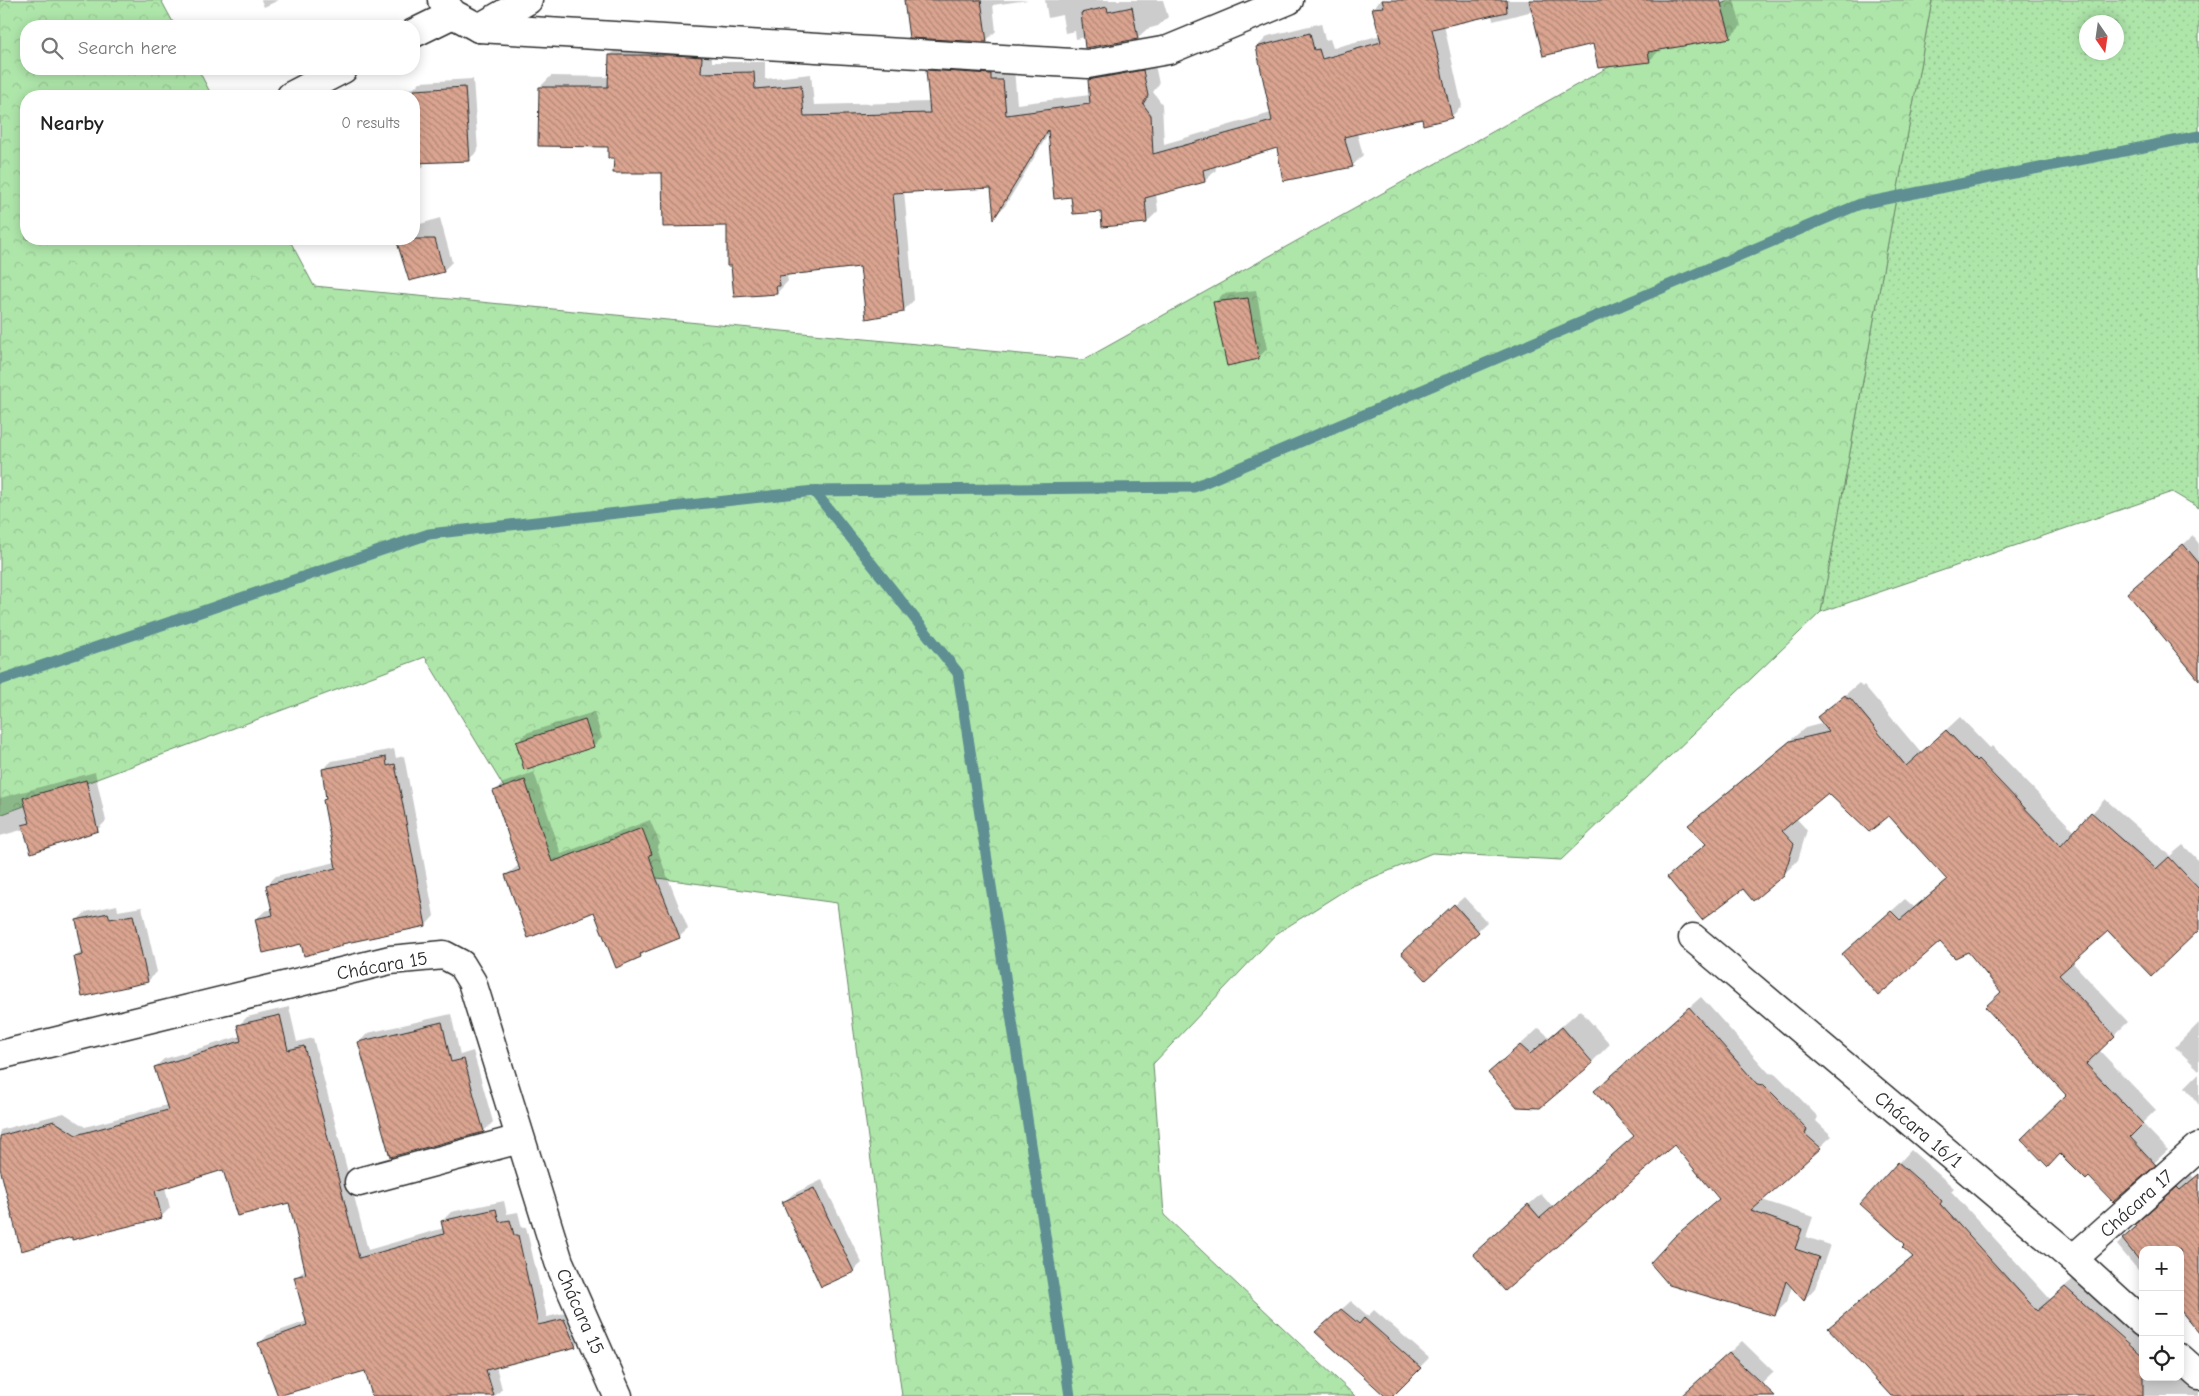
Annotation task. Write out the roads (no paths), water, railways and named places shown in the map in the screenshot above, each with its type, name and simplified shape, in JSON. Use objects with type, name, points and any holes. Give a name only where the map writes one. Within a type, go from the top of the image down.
[{"type":"street","points":[[479,28],[528,0]]},
{"type":"street","points":[[420,29],[447,7],[479,28],[1088,64],[1168,50],[1289,0]]},
{"type":"street","points":[[303,90],[331,75]]},
{"type":"street","name":"Chácara 16/1","points":[[1693,938],[2073,1259],[2139,1319]]},
{"type":"street","name":"Chácara 15","points":[[0,1055],[390,960],[444,955],[462,964],[472,982],[559,1262],[618,1396]]},
{"type":"street","points":[[358,1182],[520,1139]]},
{"type":"street","name":"Chácara 17","points":[[2073,1259],[2199,1147]]},
{"type":"street","points":[[2184,1362],[2199,1375]]},
{"type":"waterway","points":[[0,680],[429,534],[814,491],[1194,487],[1860,204],[2199,136]]},
{"type":"waterway","points":[[814,491],[958,673],[1070,1396]]}]
